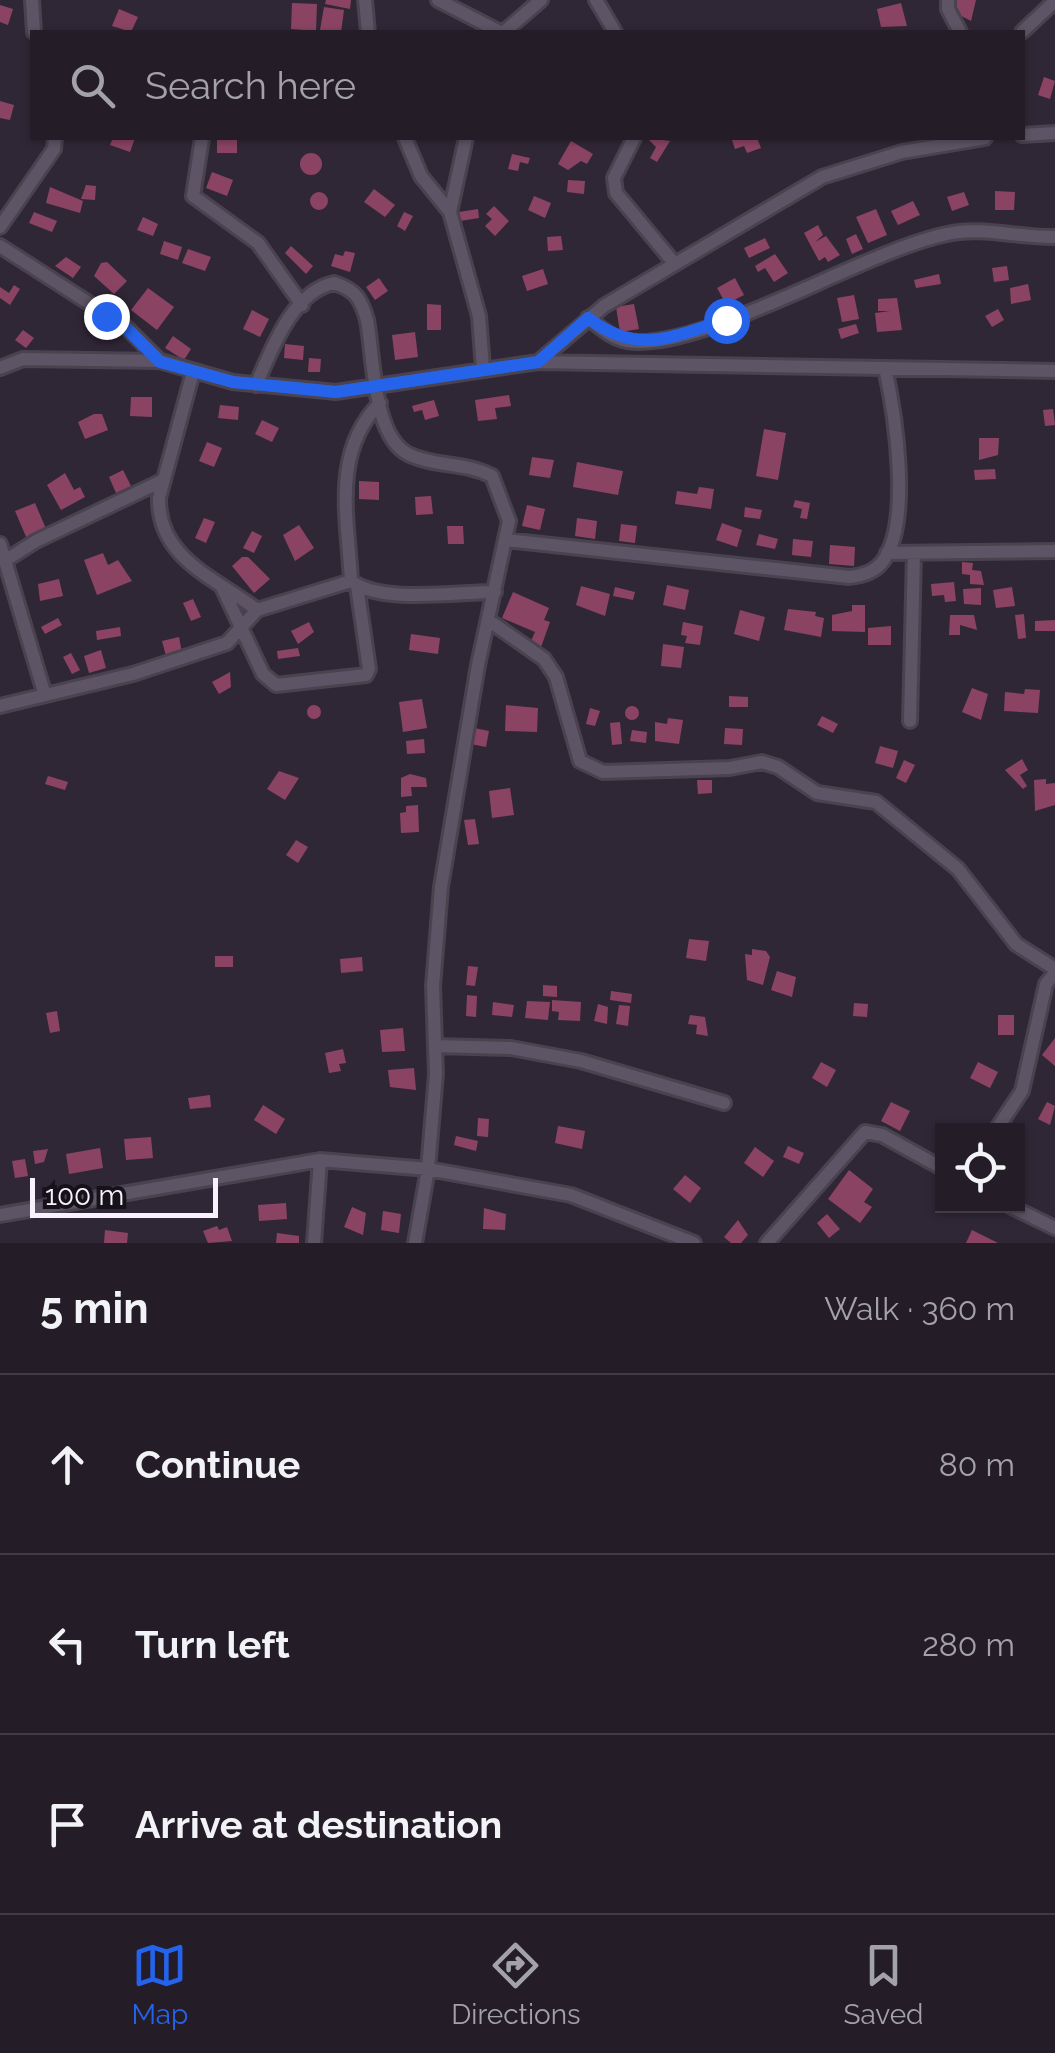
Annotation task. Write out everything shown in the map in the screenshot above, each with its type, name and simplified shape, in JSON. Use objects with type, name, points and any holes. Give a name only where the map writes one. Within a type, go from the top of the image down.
[{"type":"street","points":[[32,0],[34,30]]},
{"type":"street","points":[[365,0],[368,30]]},
{"type":"street","points":[[438,0],[498,30]]},
{"type":"street","points":[[504,30],[540,0]]},
{"type":"street","points":[[596,0],[614,30]]},
{"type":"street","points":[[948,0],[948,9],[959,30]]},
{"type":"street","points":[[1024,30],[1055,1]]},
{"type":"street","points":[[1025,135],[1055,133]]},
{"type":"street","points":[[0,226],[54,149],[55,140]]},
{"type":"street","points":[[202,140],[193,196],[258,242],[302,305]]},
{"type":"street","points":[[407,140],[421,176],[450,212],[479,316],[483,369]]},
{"type":"street","points":[[450,212],[466,140]]},
{"type":"street","points":[[633,140],[614,178],[616,193],[674,264]]},
{"type":"street","points":[[538,362],[588,318],[822,177],[902,152],[972,140]]},
{"type":"street","points":[[588,318],[618,338],[660,340],[726,320],[884,254],[950,233],[1055,237]]},
{"type":"street","points":[[0,246],[126,328],[160,362]]},
{"type":"street","points":[[256,385],[285,324],[322,285],[334,282],[356,293],[367,320],[387,434],[410,455],[474,467],[492,476],[509,521],[442,887],[434,986],[428,1169],[415,1243]]},
{"type":"street","points":[[0,368],[23,359],[160,362],[256,385],[378,396],[483,369],[538,362],[1055,371]]},
{"type":"street","points":[[504,540],[848,577],[877,568],[888,553],[895,532],[896,430],[885,368]]},
{"type":"street","points":[[193,372],[164,480],[159,519],[163,533],[183,558],[257,610]]},
{"type":"street","points":[[220,585],[243,625],[263,674],[276,684],[366,675],[369,669],[354,583],[344,484],[358,432],[378,396]]},
{"type":"street","points":[[6,560],[36,541],[164,480]]},
{"type":"street","points":[[0,544],[44,692]]},
{"type":"street","points":[[888,553],[1055,551]]},
{"type":"street","points":[[910,720],[914,553]]},
{"type":"street","points":[[0,706],[44,692],[132,674],[226,643],[257,610],[354,583],[396,594],[495,592]]},
{"type":"street","points":[[488,620],[544,659],[556,677],[576,752],[585,765],[603,772],[730,768],[762,762],[778,767],[816,793],[876,802],[958,869],[1028,954],[1055,971],[1046,984],[1022,1091],[1001,1123]]},
{"type":"street","points":[[435,1046],[511,1048],[563,1058],[724,1103]]},
{"type":"street","points":[[767,1243],[865,1132],[882,1134],[935,1164]]},
{"type":"street","points":[[314,1243],[320,1160]]},
{"type":"street","points":[[0,1215],[320,1160],[428,1169],[571,1196],[694,1243]]},
{"type":"street","points":[[1024,1213],[1055,1228]]},
{"type":"building","points":[[326,0],[351,0],[350,9],[325,4]]},
{"type":"building","points":[[954,0],[976,0],[971,21],[952,11]]},
{"type":"building","points":[[292,3],[317,4],[316,30],[291,29]]},
{"type":"building","points":[[901,3],[907,26],[881,27],[877,9]]},
{"type":"building","points":[[0,5],[13,9],[8,25],[0,22]]},
{"type":"building","points":[[324,7],[344,10],[341,30],[320,30]]},
{"type":"building","points":[[119,9],[138,17],[132,30],[112,26]]},
{"type":"building","points":[[1044,77],[1055,81],[1050,99],[1038,95]]},
{"type":"building","points":[[0,101],[14,105],[10,120],[0,118]]},
{"type":"building","points":[[112,140],[134,140],[130,152],[110,145]]},
{"type":"building","points":[[217,140],[237,140],[237,153],[217,153]]},
{"type":"building","points":[[649,140],[670,141],[657,162],[650,158],[656,147]]},
{"type":"building","points":[[732,140],[758,140],[761,148],[747,153],[744,146],[735,149]]},
{"type":"building","points":[[571,141],[593,154],[587,164],[581,161],[568,170],[558,164]]},
{"type":"building","points":[[311,153],[322,164],[311,175],[300,164]]},
{"type":"building","points":[[512,154],[530,158],[528,164],[520,162],[518,171],[508,169]]},
{"type":"building","points":[[212,172],[233,180],[227,196],[206,188]]},
{"type":"building","points":[[568,180],[585,181],[584,194],[567,192]]},
{"type":"building","points":[[86,185],[96,186],[95,200],[81,199]]},
{"type":"building","points":[[50,187],[83,201],[80,213],[46,203]]},
{"type":"building","points":[[374,189],[395,205],[385,217],[364,202]]},
{"type":"building","points":[[995,191],[1015,192],[1014,210],[995,210]]},
{"type":"building","points":[[319,192],[326,194],[326,208],[319,210],[312,208],[310,201],[312,194]]},
{"type":"building","points":[[964,192],[969,205],[952,211],[947,197]]},
{"type":"building","points":[[534,196],[551,203],[545,218],[528,210]]},
{"type":"building","points":[[913,201],[920,215],[898,225],[891,211]]},
{"type":"building","points":[[494,206],[509,221],[495,236],[485,226],[492,219],[486,214]]},
{"type":"building","points":[[478,209],[479,218],[460,221],[459,212]]},
{"type":"building","points":[[876,209],[887,235],[868,243],[856,217]]},
{"type":"building","points":[[34,212],[57,221],[52,232],[29,223]]},
{"type":"building","points":[[404,212],[413,216],[405,231],[397,226]]},
{"type":"building","points":[[143,217],[158,224],[153,236],[137,230]]},
{"type":"building","points":[[818,225],[823,235],[815,242],[826,236],[840,255],[828,262],[825,257],[819,261],[804,233]]},
{"type":"building","points":[[856,234],[863,249],[852,254],[846,239]]},
{"type":"building","points":[[561,236],[563,250],[548,251],[547,237]]},
{"type":"building","points":[[765,238],[770,248],[749,258],[744,248]]},
{"type":"building","points":[[164,241],[182,247],[178,260],[160,254]]},
{"type":"building","points":[[291,246],[313,266],[306,274],[285,253]]},
{"type":"building","points":[[188,249],[211,257],[205,271],[182,263]]},
{"type":"building","points":[[345,251],[355,253],[350,272],[331,266],[335,254],[343,256]]},
{"type":"building","points":[[775,254],[788,273],[774,282],[765,268],[758,272],[755,266]]},
{"type":"building","points":[[66,257],[81,267],[73,278],[55,266]]},
{"type":"building","points":[[107,262],[127,281],[114,294],[94,276],[101,263]]},
{"type":"building","points":[[1007,266],[1009,280],[994,282],[992,268]]},
{"type":"building","points":[[543,269],[548,284],[527,291],[522,276]]},
{"type":"building","points":[[939,274],[941,284],[916,288],[914,280]]},
{"type":"building","points":[[379,278],[388,291],[375,300],[366,287]]},
{"type":"building","points":[[735,278],[744,295],[726,304],[717,288]]},
{"type":"building","points":[[1028,284],[1031,300],[1011,304],[1010,288]]},
{"type":"building","points":[[14,285],[20,289],[10,305],[0,298],[0,287],[9,293]]},
{"type":"building","points":[[148,288],[174,307],[157,330],[131,310]]},
{"type":"building","points":[[854,295],[859,319],[842,322],[837,298]]},
{"type":"building","points":[[897,298],[902,330],[877,332],[875,313],[890,311],[878,311],[878,299]]},
{"type":"building","points":[[427,304],[441,305],[441,330],[427,330]]},
{"type":"building","points":[[634,304],[639,329],[620,332],[616,307]]},
{"type":"building","points":[[998,309],[1004,320],[992,327],[985,316]]},
{"type":"building","points":[[252,310],[269,319],[260,337],[243,329]]},
{"type":"building","points":[[856,324],[859,333],[841,339],[838,329]]},
{"type":"building","points":[[23,330],[34,338],[26,348],[15,340]]},
{"type":"building","points":[[415,332],[418,357],[395,360],[392,335]]},
{"type":"building","points":[[173,336],[191,349],[184,360],[165,348]]},
{"type":"building","points":[[285,344],[304,346],[303,360],[284,358]]},
{"type":"building","points":[[309,358],[321,359],[320,372],[308,372]]},
{"type":"building","points":[[509,395],[511,406],[495,408],[497,419],[478,421],[475,400]]},
{"type":"building","points":[[131,397],[152,397],[152,417],[130,416]]},
{"type":"building","points":[[434,400],[439,416],[425,420],[422,410],[414,412],[412,406]]},
{"type":"building","points":[[220,405],[239,407],[238,420],[218,418]]},
{"type":"building","points":[[1053,409],[1055,425],[1045,426],[1043,410]]},
{"type":"building","points":[[102,414],[108,430],[85,439],[78,422]]},
{"type":"building","points":[[262,420],[279,428],[272,442],[255,434]]},
{"type":"building","points":[[764,429],[786,433],[778,480],[756,476]]},
{"type":"building","points":[[979,438],[999,438],[998,455],[979,460]]},
{"type":"building","points":[[207,442],[222,448],[214,467],[199,461]]},
{"type":"building","points":[[532,457],[554,460],[550,478],[529,475]]},
{"type":"building","points":[[577,462],[623,471],[618,495],[573,487]]},
{"type":"building","points":[[995,469],[996,479],[975,480],[974,470]]},
{"type":"building","points":[[123,470],[131,486],[116,493],[109,477]]},
{"type":"building","points":[[65,473],[74,490],[80,487],[85,497],[61,510],[47,485]]},
{"type":"building","points":[[359,481],[379,482],[379,500],[359,499]]},
{"type":"building","points":[[699,487],[714,489],[711,509],[675,504],[677,491],[697,494]]},
{"type":"building","points":[[431,496],[433,514],[416,515],[415,497]]},
{"type":"building","points":[[795,500],[810,503],[807,519],[800,518],[802,509],[793,507]]},
{"type":"building","points":[[35,503],[47,531],[27,539],[15,511]]},
{"type":"building","points":[[527,505],[545,509],[540,530],[522,526]]},
{"type":"building","points":[[745,507],[762,510],[760,519],[744,517]]},
{"type":"building","points":[[204,518],[215,522],[206,543],[195,538]]},
{"type":"building","points":[[577,518],[597,521],[595,539],[575,536]]},
{"type":"building","points":[[722,523],[742,530],[737,547],[716,540]]},
{"type":"building","points":[[621,524],[637,526],[635,543],[619,541]]},
{"type":"building","points":[[299,525],[314,548],[295,561],[283,535]]},
{"type":"building","points":[[447,526],[463,526],[464,544],[448,544]]},
{"type":"building","points":[[252,531],[262,536],[254,553],[243,548]]},
{"type":"building","points":[[759,534],[778,539],[775,549],[756,545]]},
{"type":"building","points":[[793,539],[813,541],[811,557],[792,555]]},
{"type":"building","points":[[830,545],[855,547],[854,566],[829,564]]},
{"type":"building","points":[[103,553],[108,565],[118,560],[132,581],[97,595],[84,560]]},
{"type":"building","points":[[248,557],[270,579],[254,593],[232,566]]},
{"type":"building","points":[[962,562],[973,563],[972,570],[981,571],[984,585],[970,584],[970,575],[962,574]]},
{"type":"building","points":[[59,579],[63,596],[40,601],[38,584]]},
{"type":"building","points":[[954,582],[956,601],[945,602],[944,595],[932,596],[931,584]]},
{"type":"building","points":[[667,585],[689,590],[685,610],[663,605]]},
{"type":"building","points":[[581,586],[610,594],[605,616],[576,605]]},
{"type":"building","points":[[615,587],[635,592],[633,600],[613,596]]},
{"type":"building","points":[[1012,587],[1015,606],[996,608],[993,590]]},
{"type":"building","points":[[981,588],[981,605],[964,604],[963,589]]},
{"type":"building","points":[[513,592],[549,608],[544,620],[550,622],[540,650],[529,645],[535,632],[502,618]]},
{"type":"building","points":[[193,599],[201,617],[191,621],[183,603]]},
{"type":"building","points":[[852,605],[865,605],[865,632],[832,631],[832,615],[852,611]]},
{"type":"building","points":[[788,609],[816,612],[815,616],[824,618],[821,637],[784,630]]},
{"type":"building","points":[[740,610],[765,617],[759,641],[734,634]]},
{"type":"building","points":[[1024,614],[1026,638],[1018,639],[1015,615]]},
{"type":"building","points":[[950,615],[974,615],[977,630],[960,625],[960,635],[949,635]]},
{"type":"building","points":[[58,618],[62,625],[45,634],[41,627]]},
{"type":"building","points":[[1055,620],[1055,631],[1035,631],[1035,621]]},
{"type":"building","points":[[309,622],[314,632],[298,644],[291,631]]},
{"type":"building","points":[[683,622],[703,626],[700,645],[685,643],[687,636],[681,635]]},
{"type":"building","points":[[891,626],[891,645],[868,645],[868,628]]},
{"type":"building","points":[[120,627],[121,636],[97,640],[96,631]]},
{"type":"building","points":[[411,634],[440,638],[438,654],[409,650]]},
{"type":"building","points":[[179,637],[182,653],[166,656],[162,641]]},
{"type":"building","points":[[663,644],[684,647],[681,668],[661,666]]},
{"type":"building","points":[[298,648],[300,656],[278,659],[277,651]]},
{"type":"building","points":[[101,650],[106,668],[89,673],[84,656]]},
{"type":"building","points":[[71,653],[80,670],[72,674],[63,657]]},
{"type":"building","points":[[230,672],[231,687],[219,694],[212,682]]},
{"type":"building","points":[[972,688],[988,694],[981,720],[962,712]]},
{"type":"building","points":[[1025,689],[1040,690],[1038,713],[1004,711],[1005,692],[1024,694]]},
{"type":"building","points":[[729,696],[748,697],[748,707],[729,707]]},
{"type":"building","points":[[422,699],[427,728],[403,732],[399,702]]},
{"type":"building","points":[[314,705],[321,712],[314,719],[307,712]]},
{"type":"building","points":[[506,705],[538,708],[537,732],[505,731]]},
{"type":"building","points":[[632,706],[639,713],[632,720],[625,713]]},
{"type":"building","points":[[590,708],[600,711],[595,726],[586,724]]},
{"type":"building","points":[[822,716],[838,724],[833,733],[817,725]]},
{"type":"building","points":[[668,718],[683,720],[679,744],[655,741],[655,722],[667,724]]},
{"type":"building","points":[[620,722],[622,744],[612,745],[610,723]]},
{"type":"building","points":[[474,728],[489,731],[486,747],[471,744]]},
{"type":"building","points":[[725,728],[743,729],[742,745],[724,744]]},
{"type":"building","points":[[632,730],[647,732],[646,743],[630,741]]},
{"type":"building","points":[[424,739],[425,753],[407,754],[406,741]]},
{"type":"building","points":[[880,746],[898,751],[893,768],[875,763]]},
{"type":"building","points":[[1022,759],[1028,770],[1020,775],[1027,786],[1023,789],[1005,770]]},
{"type":"building","points":[[904,760],[915,765],[906,783],[896,778]]},
{"type":"building","points":[[279,771],[299,778],[285,800],[267,789]]},
{"type":"building","points":[[410,774],[426,778],[427,787],[411,787],[412,796],[401,797],[401,778]]},
{"type":"building","points":[[48,776],[68,782],[65,790],[45,784]]},
{"type":"building","points":[[1046,779],[1046,784],[1055,783],[1055,805],[1035,811],[1034,780]]},
{"type":"building","points":[[697,780],[712,780],[712,793],[698,794]]},
{"type":"building","points":[[510,788],[514,815],[492,818],[489,791]]},
{"type":"building","points":[[418,805],[419,832],[401,833],[400,813],[406,812],[406,806]]},
{"type":"building","points":[[475,819],[479,844],[468,845],[464,820]]},
{"type":"building","points":[[296,840],[308,847],[298,863],[286,855]]},
{"type":"building","points":[[689,939],[709,941],[706,961],[686,958]]},
{"type":"building","points":[[752,949],[766,951],[770,957],[763,985],[747,980],[745,954],[752,955]]},
{"type":"building","points":[[215,956],[233,956],[233,967],[215,967]]},
{"type":"building","points":[[362,957],[363,971],[341,973],[340,959]]},
{"type":"building","points":[[468,966],[478,967],[475,986],[466,985]]},
{"type":"building","points":[[777,971],[796,977],[792,997],[771,990]]},
{"type":"building","points":[[543,985],[557,986],[557,997],[543,996]]},
{"type":"building","points":[[611,991],[632,994],[631,1003],[610,1000]]},
{"type":"building","points":[[467,995],[477,996],[476,1017],[466,1016]]},
{"type":"building","points":[[552,1000],[581,1002],[580,1021],[558,1020],[559,1012],[552,1011]]},
{"type":"building","points":[[527,1001],[550,1002],[548,1020],[525,1018]]},
{"type":"building","points":[[493,1002],[514,1005],[512,1017],[492,1015]]},
{"type":"building","points":[[854,1003],[868,1004],[867,1017],[853,1016]]},
{"type":"building","points":[[598,1004],[608,1007],[607,1024],[594,1021]]},
{"type":"building","points":[[619,1005],[630,1006],[628,1026],[616,1024]]},
{"type":"building","points":[[57,1011],[60,1031],[50,1033],[46,1013]]},
{"type":"building","points":[[690,1015],[705,1017],[708,1036],[696,1034],[697,1025],[688,1024]]},
{"type":"building","points":[[998,1015],[1014,1015],[1014,1035],[998,1035]]},
{"type":"building","points":[[403,1028],[405,1051],[382,1052],[380,1030]]},
{"type":"building","points":[[1055,1038],[1055,1066],[1042,1055]]},
{"type":"building","points":[[343,1049],[346,1063],[339,1064],[341,1071],[329,1073],[325,1053]]},
{"type":"building","points":[[821,1062],[836,1070],[827,1087],[812,1078]]},
{"type":"building","points":[[978,1062],[998,1072],[990,1088],[970,1078]]},
{"type":"building","points":[[414,1068],[416,1090],[390,1087],[388,1070]]},
{"type":"building","points":[[210,1095],[211,1107],[190,1109],[188,1098]]},
{"type":"building","points":[[891,1102],[910,1111],[900,1131],[881,1121]]},
{"type":"building","points":[[1047,1102],[1055,1106],[1050,1125],[1038,1119]]},
{"type":"building","points":[[263,1105],[285,1119],[276,1134],[254,1120]]},
{"type":"building","points":[[478,1118],[489,1119],[488,1137],[477,1136]]},
{"type":"building","points":[[558,1126],[585,1131],[582,1149],[555,1143]]},
{"type":"building","points":[[456,1136],[478,1141],[476,1151],[454,1145]]},
{"type":"building","points":[[151,1137],[153,1158],[126,1160],[124,1139]]},
{"type":"building","points":[[788,1146],[804,1153],[799,1164],[783,1157]]},
{"type":"building","points":[[755,1147],[774,1161],[763,1177],[744,1163]]},
{"type":"building","points":[[100,1148],[103,1168],[69,1174],[66,1154]]},
{"type":"building","points":[[48,1149],[44,1162],[35,1164],[33,1151]]},
{"type":"building","points":[[25,1159],[28,1176],[15,1178],[12,1161]]},
{"type":"building","points":[[849,1170],[873,1189],[864,1202],[872,1207],[860,1223],[828,1199]]},
{"type":"building","points":[[685,1175],[701,1188],[690,1203],[673,1189]]},
{"type":"building","points":[[286,1203],[287,1219],[259,1221],[258,1205]]},
{"type":"building","points":[[352,1207],[366,1213],[363,1235],[344,1227]]},
{"type":"building","points":[[484,1208],[506,1214],[505,1230],[483,1229]]},
{"type":"building","points":[[383,1211],[401,1214],[399,1233],[381,1230]]},
{"type":"building","points":[[827,1214],[840,1229],[829,1238],[817,1223]]},
{"type":"building","points":[[738,1220],[748,1235],[741,1243],[731,1243],[724,1237]]},
{"type":"building","points":[[217,1226],[219,1230],[227,1227],[232,1241],[208,1243],[203,1231]]},
{"type":"building","points":[[105,1230],[128,1233],[127,1243],[104,1243]]},
{"type":"building","points":[[972,1230],[998,1243],[966,1243]]},
{"type":"building","points":[[277,1233],[299,1236],[299,1243],[276,1243]]},
{"type":"route","points":[[106,316],[126,328],[160,362],[233,382],[336,392],[376,390],[538,362],[588,318],[612,336],[629,342],[660,340],[726,320]]}]
